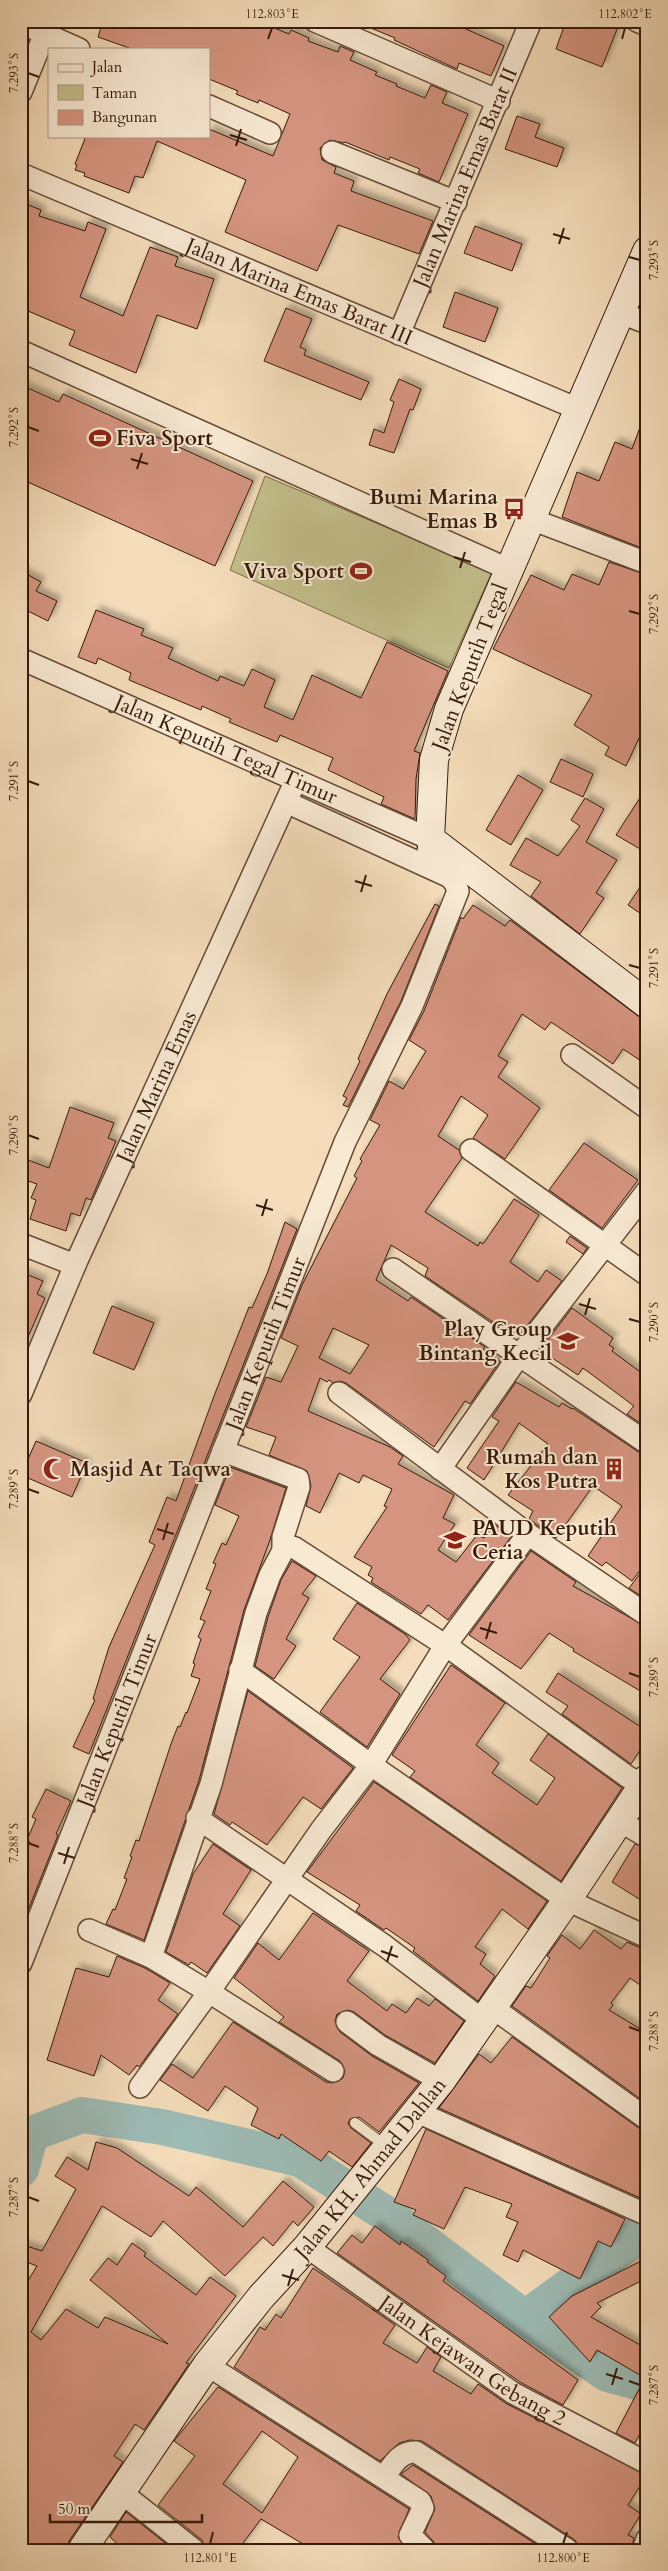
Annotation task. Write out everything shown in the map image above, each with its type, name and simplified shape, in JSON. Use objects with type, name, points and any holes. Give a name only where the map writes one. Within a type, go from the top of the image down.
[{"type":"street","points":[[315,21],[499,101]]},
{"type":"street","name":"Jalan Marina Emas Barat II","points":[[399,334],[499,101],[531,21]]},
{"type":"street","points":[[637,21],[647,26]]},
{"type":"street","points":[[21,23],[48,27],[78,48]]},
{"type":"street","points":[[21,92],[48,27]]},
{"type":"street","points":[[210,106],[270,133]]},
{"type":"street","points":[[332,152],[456,202]]},
{"type":"street","name":"Jalan Marina Emas Barat III","points":[[21,174],[578,409]]},
{"type":"street","name":"Jalan Keputih Tegal","points":[[430,839],[432,774],[442,728],[508,569],[647,251]]},
{"type":"street","points":[[621,313],[647,322]]},
{"type":"street","points":[[21,351],[508,569]]},
{"type":"street","points":[[531,519],[647,562]]},
{"type":"street","name":"Jalan Keputih Tegal Timur","points":[[21,659],[430,839]]},
{"type":"street","name":"Jalan Marina Emas","points":[[21,1394],[75,1265],[296,780]]},
{"type":"street","points":[[286,802],[427,866],[430,839]]},
{"type":"street","points":[[430,839],[647,1004]]},
{"type":"street","name":"Jalan Keputih Timur","points":[[21,1963],[345,1142],[412,1006],[456,897],[458,891],[452,880],[427,866]]},
{"type":"street","points":[[572,1055],[647,1108]]},
{"type":"street","points":[[470,1150],[647,1275]]},
{"type":"street","points":[[440,1469],[519,1356],[647,1191]]},
{"type":"street","points":[[21,1244],[75,1265]]},
{"type":"street","points":[[393,1269],[647,1442]]},
{"type":"street","points":[[339,1393],[528,1534],[647,1615]]},
{"type":"street","points":[[223,1450],[298,1480],[299,1487],[283,1537],[289,1548],[445,1646],[628,1777],[645,1781]]},
{"type":"street","points":[[140,2087],[321,1830],[371,1765],[445,1646],[528,1534]]},
{"type":"street","points":[[151,1957],[217,1764],[256,1613],[289,1548]]},
{"type":"street","points":[[240,1670],[371,1765],[567,1900],[647,1937]]},
{"type":"street","name":"Jalan KH. Ahmad Dahlan","points":[[82,2550],[207,2365],[261,2297],[307,2247],[441,2081],[567,1900],[645,1781]]},
{"type":"street","points":[[197,1818],[385,1946],[647,2119]]},
{"type":"street","points":[[618,1820],[647,1837]]},
{"type":"street","points":[[89,1930],[151,1957],[333,2071]]},
{"type":"street","points":[[347,2022],[378,2045],[441,2081]]},
{"type":"street","points":[[415,2111],[643,2213]]},
{"type":"street","name":"Jalan Kejawan Gebang 2","points":[[307,2247],[513,2393],[647,2463]]},
{"type":"street","points":[[207,2365],[408,2491],[423,2505],[421,2515],[413,2526],[410,2535],[424,2550]]},
{"type":"street","points":[[384,2477],[397,2460],[408,2452],[416,2452],[568,2550]]},
{"type":"street","points":[[122,2493],[194,2550]]},
{"type":"street","points":[[643,2550],[647,2539]]},
{"type":"lane","points":[[355,2123],[387,2147]]},
{"type":"green space","name":"Viva Sport","points":[[265,476],[492,572],[449,668],[230,570]]},
{"type":"building","points":[[103,21],[257,21],[289,34],[291,30],[309,38],[308,41],[338,52],[340,46],[354,52],[350,60],[377,72],[375,75],[397,84],[396,86],[425,98],[431,85],[447,92],[442,103],[468,114],[439,182],[418,173],[420,169],[390,157],[389,160],[345,142],[330,140],[320,148],[322,160],[336,167],[334,173],[354,181],[351,191],[433,221],[419,254],[338,225],[317,271],[225,232],[246,180],[157,141],[143,178],[135,176],[129,193],[84,176],[85,173],[75,170],[77,165],[75,164],[85,138],[210,138],[210,129],[273,156],[290,114],[259,100],[258,103],[236,94],[238,91],[210,79],[210,48],[129,48],[98,37]]},
{"type":"building","points":[[351,21],[448,21],[504,46],[491,76],[459,63],[457,69],[394,40],[395,38],[366,26],[364,29]]},
{"type":"building","points":[[566,21],[582,21],[598,28],[600,23],[617,29],[602,67],[556,49]]},
{"type":"building","points":[[517,116],[540,124],[535,137],[564,148],[557,167],[505,149]]},
{"type":"building","points":[[21,202],[41,210],[39,216],[85,231],[88,222],[106,229],[80,297],[123,316],[150,247],[178,257],[175,266],[214,279],[197,329],[157,315],[136,373],[69,345],[75,331],[21,308]]},
{"type":"building","points":[[475,226],[522,244],[512,271],[464,253]]},
{"type":"building","points":[[455,292],[498,308],[485,342],[443,327]]},
{"type":"building","points":[[286,308],[312,319],[300,347],[306,350],[304,355],[369,382],[361,400],[264,361]]},
{"type":"building","points":[[399,379],[421,389],[413,410],[410,409],[394,453],[369,445],[374,429],[384,433],[394,402],[390,400]]},
{"type":"building","name":"Fiva Sport","points":[[21,385],[59,402],[63,394],[253,481],[215,566],[21,479]]},
{"type":"building","points":[[645,414],[647,414],[647,550],[562,517],[577,472],[599,481],[615,442],[632,449]]},
{"type":"building","points":[[609,562],[647,575],[647,721],[626,766],[605,755],[609,747],[574,725],[592,695],[493,649],[531,575],[564,590],[572,574],[599,585]]},
{"type":"building","points":[[21,571],[41,582],[36,591],[57,601],[48,621],[26,610],[21,618]]},
{"type":"building","points":[[96,610],[144,629],[141,635],[173,648],[168,658],[218,681],[220,676],[244,686],[252,669],[275,680],[264,707],[293,720],[312,675],[361,698],[387,642],[448,671],[414,751],[420,753],[416,779],[415,819],[381,804],[384,797],[328,770],[333,758],[280,735],[277,742],[229,722],[231,719],[202,706],[201,710],[129,680],[131,673],[98,658],[96,664],[78,657]]},
{"type":"building","points":[[561,759],[593,774],[583,797],[550,782]]},
{"type":"building","points":[[518,775],[543,790],[511,845],[486,830]]},
{"type":"building","points":[[647,787],[647,853],[616,835]]},
{"type":"building","points":[[585,798],[604,809],[586,842],[617,860],[596,893],[604,898],[580,934],[531,896],[541,882],[510,865],[526,838],[558,856],[580,826],[571,820]]},
{"type":"building","points":[[647,877],[647,918],[628,905]]},
{"type":"building","points":[[435,904],[439,906],[401,1001],[348,1107],[343,1105],[347,1098],[343,1096],[360,1061],[358,1059],[387,994]]},
{"type":"building","points":[[473,905],[505,926],[510,920],[638,1016],[647,1019],[647,1065],[623,1049],[613,1064],[551,1022],[545,1030],[522,1014],[498,1056],[508,1062],[498,1077],[540,1108],[505,1159],[473,1138],[488,1115],[461,1096],[438,1136],[459,1150],[462,1158],[425,1212],[478,1246],[480,1242],[483,1244],[514,1199],[539,1215],[510,1262],[538,1282],[546,1270],[562,1281],[519,1336],[501,1324],[499,1326],[425,1276],[428,1268],[391,1245],[376,1280],[408,1301],[411,1297],[485,1347],[483,1349],[500,1361],[470,1404],[465,1401],[434,1447],[346,1383],[340,1381],[333,1383],[320,1378],[308,1411],[390,1447],[403,1456],[398,1464],[454,1495],[443,1518],[455,1524],[438,1550],[456,1562],[477,1535],[484,1538],[494,1524],[511,1537],[448,1620],[428,1605],[421,1614],[371,1582],[373,1578],[368,1575],[372,1567],[354,1557],[387,1507],[384,1506],[392,1489],[363,1475],[359,1483],[339,1473],[320,1513],[306,1506],[311,1486],[307,1471],[269,1455],[276,1437],[246,1427],[266,1377],[281,1382],[298,1346],[281,1338],[302,1285],[357,1178],[354,1176],[362,1161],[360,1159],[380,1125],[370,1120],[389,1081],[403,1089],[426,1051],[409,1040],[424,1011],[461,917],[463,919]],"holes":[[[333,1328],[369,1345],[350,1374],[319,1358]]]},
{"type":"building","points":[[70,1107],[114,1123],[108,1138],[116,1141],[91,1200],[86,1198],[80,1216],[71,1213],[66,1231],[30,1219],[36,1200],[31,1198],[37,1184],[22,1179],[28,1160],[49,1168]]},
{"type":"building","points":[[584,1143],[638,1180],[602,1228],[549,1190]]},
{"type":"building","points":[[285,1222],[297,1229],[89,1754],[73,1747],[95,1700],[93,1699],[109,1647],[155,1545],[149,1542],[167,1497],[176,1501],[214,1396],[249,1307],[252,1308],[267,1274]]},
{"type":"building","points":[[570,1236],[587,1248],[583,1254],[566,1242]]},
{"type":"building","points":[[21,1272],[43,1281],[37,1294],[45,1298],[21,1353]]},
{"type":"building","points":[[112,1306],[154,1323],[134,1370],[93,1353]]},
{"type":"building","points":[[572,1308],[613,1338],[609,1345],[614,1348],[612,1351],[647,1377],[647,1428],[627,1414],[634,1406],[583,1368],[578,1375],[540,1350]]},
{"type":"building","points":[[516,1382],[559,1407],[562,1403],[573,1408],[640,1453],[647,1455],[647,1561],[632,1581],[606,1562],[602,1566],[588,1556],[622,1506],[593,1486],[556,1538],[529,1519],[533,1511],[508,1495],[548,1444],[519,1423],[484,1480],[467,1468],[499,1421],[492,1417]]},
{"type":"building","name":"Masjid At Taqwa","points":[[36,1441],[87,1463],[72,1497],[21,1475]]},
{"type":"building","points":[[230,1467],[286,1488],[270,1540],[244,1610],[199,1780],[144,1940],[106,1924],[113,1909],[115,1910],[127,1879],[124,1878],[132,1857],[130,1856],[136,1840],[139,1841],[172,1741],[178,1726],[180,1727],[187,1713],[200,1679],[191,1676],[201,1639],[198,1637],[205,1621],[200,1619],[211,1591],[206,1589],[216,1564],[213,1563],[222,1543],[226,1545],[239,1516],[215,1505]]},
{"type":"building","points":[[531,1551],[576,1582],[573,1586],[647,1627],[647,1695],[573,1651],[574,1649],[549,1633],[521,1669],[469,1635]]},
{"type":"building","points":[[292,1561],[316,1576],[302,1594],[309,1598],[286,1639],[296,1646],[274,1679],[255,1666],[268,1617],[281,1580]]},
{"type":"building","points":[[647,1565],[647,1600],[629,1588]]},
{"type":"building","points":[[357,1603],[405,1634],[410,1640],[380,1679],[400,1694],[367,1747],[320,1712],[360,1657],[333,1639]]},
{"type":"building","points":[[451,1665],[505,1703],[476,1745],[499,1763],[492,1773],[537,1805],[555,1778],[530,1760],[548,1734],[622,1788],[561,1881],[410,1777],[415,1771],[392,1755]]},
{"type":"building","points":[[558,1673],[647,1731],[647,1740],[631,1764],[562,1714],[568,1706],[546,1692]]},
{"type":"building","points":[[248,1691],[353,1768],[321,1809],[303,1797],[267,1845],[232,1822],[230,1825],[214,1814]]},
{"type":"building","points":[[374,1782],[547,1901],[528,1929],[502,1909],[475,1947],[486,1954],[480,1964],[495,1976],[478,2001],[413,1951],[415,1948],[386,1928],[384,1930],[356,1911],[360,1905],[307,1872]]},
{"type":"building","points":[[46,1789],[71,1801],[56,1834],[58,1835],[21,1928],[21,1862],[30,1842],[27,1840],[36,1819],[32,1817]]},
{"type":"building","points":[[213,1844],[251,1870],[223,1914],[240,1926],[207,1973],[191,1962],[189,1965],[166,1952],[193,1874]]},
{"type":"building","points":[[635,1844],[647,1849],[647,1904],[612,1882]]},
{"type":"building","points":[[313,1913],[369,1951],[347,1981],[387,2011],[392,2004],[406,2013],[417,1998],[429,2006],[435,1999],[464,2021],[435,2063],[385,2035],[354,2012],[348,2010],[337,2014],[335,2021],[340,2032],[372,2056],[419,2083],[379,2132],[359,2117],[350,2119],[348,2123],[351,2128],[371,2143],[352,2167],[329,2151],[321,2161],[281,2134],[279,2139],[251,2125],[258,2108],[225,2086],[208,2111],[160,2080],[172,2064],[193,2078],[233,2022],[326,2082],[333,2083],[343,2078],[345,2071],[340,2061],[279,2022],[284,2017],[234,1978],[258,1943],[279,1960]]},
{"type":"building","points":[[594,1930],[621,1949],[627,1942],[647,1951],[647,1990],[630,1978],[611,2003],[613,2005],[609,2010],[647,2033],[647,2093],[642,2100],[512,2006],[526,1986],[531,1988],[550,1958],[547,1956],[562,1935],[580,1949]]},
{"type":"building","points":[[117,1956],[145,1968],[170,1983],[158,2000],[178,2014],[139,2067],[137,2065],[129,2075],[101,2055],[94,2076],[47,2060],[76,1968],[109,1977]]},
{"type":"building","points":[[512,2037],[640,2129],[647,2131],[647,2201],[439,2108],[479,2054],[491,2063]]},
{"type":"building","points":[[426,2129],[625,2219],[611,2247],[598,2241],[580,2279],[523,2250],[518,2262],[503,2255],[518,2222],[506,2217],[512,2204],[465,2187],[444,2229],[413,2215],[416,2210],[394,2202]]},
{"type":"building","points":[[96,2142],[117,2148],[189,2196],[196,2187],[243,2227],[283,2181],[314,2207],[298,2226],[293,2221],[273,2246],[263,2237],[225,2276],[163,2221],[151,2237],[102,2206],[31,2332],[41,2340],[66,2309],[98,2328],[105,2317],[168,2344],[90,2280],[108,2258],[117,2265],[132,2243],[146,2253],[144,2256],[196,2295],[210,2277],[236,2296],[186,2363],[189,2364],[144,2430],[135,2424],[114,2456],[123,2462],[69,2541],[66,2550],[21,2550],[21,2292],[37,2266],[21,2260],[21,2244],[42,2251],[76,2189],[55,2176],[67,2157],[88,2170]]},
{"type":"building","points":[[375,2226],[400,2245],[401,2241],[428,2260],[427,2262],[446,2276],[443,2281],[578,2380],[563,2405],[520,2382],[337,2253],[352,2235],[362,2243]]},
{"type":"building","points":[[647,2258],[647,2278],[597,2303],[601,2307],[591,2317],[647,2349],[647,2421],[635,2443],[616,2433],[645,2378],[597,2350],[590,2362],[549,2317],[572,2296]]},
{"type":"building","points":[[313,2268],[395,2325],[383,2343],[417,2363],[427,2347],[441,2357],[433,2371],[471,2394],[478,2384],[507,2404],[647,2475],[628,2505],[641,2514],[628,2535],[634,2538],[631,2550],[580,2550],[575,2540],[422,2441],[410,2440],[399,2443],[380,2461],[234,2367],[260,2327],[265,2330],[276,2314],[281,2318]]},
{"type":"building","points":[[218,2387],[409,2509],[398,2537],[407,2550],[313,2550],[261,2519],[238,2550],[206,2550],[202,2540],[158,2505],[195,2456],[174,2441]],"holes":[[[262,2431],[298,2457],[262,2513],[223,2484]]]},
{"type":"building","points":[[413,2465],[545,2550],[437,2550],[434,2542],[425,2532],[435,2509],[431,2496],[401,2474]]},
{"type":"building","points":[[126,2512],[174,2550],[124,2550],[110,2537]]},
{"type":"waterway","points":[[21,2169],[31,2134],[82,2115],[162,2127],[300,2159],[394,2219],[525,2318],[633,2240],[647,2224]]},
{"type":"waterway","points":[[525,2318],[607,2374],[647,2385]]},
{"type":"place","name":"Fiva Sport","points":[[100,438]]},
{"type":"place","name":"Bumi Marina Emas B","points":[[514,509]]},
{"type":"place","name":"Viva Sport","points":[[361,571]]},
{"type":"place","name":"Play Group Bintang Kecil","points":[[568,1341]]},
{"type":"place","name":"Masjid At Taqwa","points":[[54,1469]]},
{"type":"place","name":"Rumah dan Kos Putra","points":[[614,1469]]},
{"type":"place","name":"PAUD Keputih Ceria","points":[[455,1540]]}]
